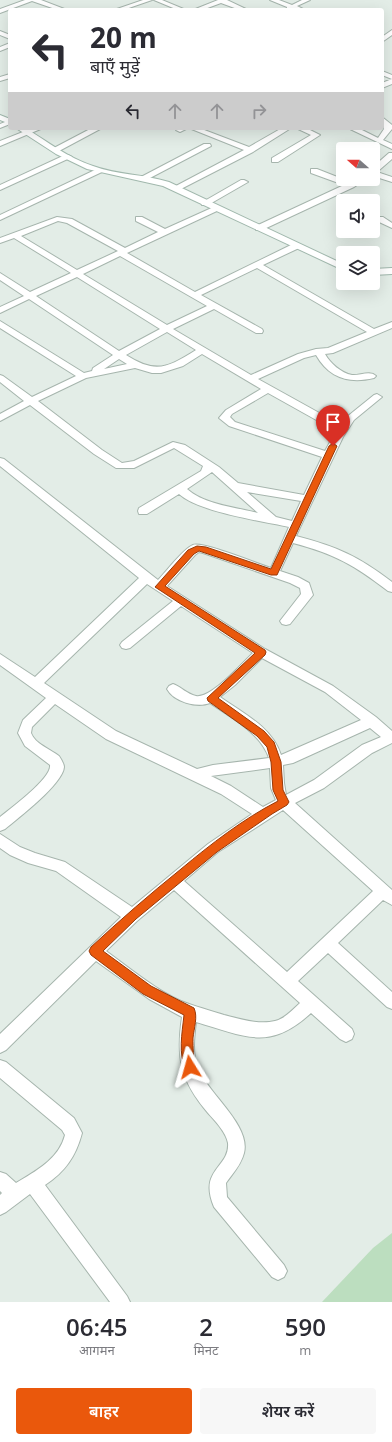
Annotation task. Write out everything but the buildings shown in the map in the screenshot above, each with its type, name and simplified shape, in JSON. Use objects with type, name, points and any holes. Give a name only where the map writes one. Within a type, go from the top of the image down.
[{"type":"street","points":[[8,8],[30,0]]},
{"type":"street","points":[[35,0],[58,8]]},
{"type":"street","points":[[123,8],[149,0]]},
{"type":"street","points":[[157,0],[178,8]]},
{"type":"street","points":[[273,0],[295,8]]},
{"type":"street","points":[[292,7],[307,0]]},
{"type":"street","points":[[202,8],[222,1],[240,8]]},
{"type":"street","points":[[380,140],[388,129],[388,125],[384,121]]},
{"type":"street","points":[[24,130],[84,165],[100,171],[145,177],[177,189],[336,264]]},
{"type":"street","points":[[0,144],[36,130]]},
{"type":"street","points":[[56,149],[94,130]]},
{"type":"street","points":[[198,130],[250,150]]},
{"type":"street","points":[[177,189],[285,130]]},
{"type":"street","points":[[274,160],[316,135],[305,130]]},
{"type":"street","points":[[357,130],[392,147]]},
{"type":"street","points":[[145,177],[207,146]]},
{"type":"street","points":[[380,165],[392,155]]},
{"type":"street","points":[[0,188],[68,157]]},
{"type":"street","points":[[0,218],[100,171]]},
{"type":"street","points":[[314,171],[336,179]]},
{"type":"street","points":[[380,173],[392,180]]},
{"type":"street","points":[[205,203],[244,182]]},
{"type":"street","points":[[259,228],[349,186]]},
{"type":"street","points":[[0,310],[216,208]]},
{"type":"street","points":[[0,241],[48,221],[57,219],[69,221],[195,296],[259,331]]},
{"type":"street","points":[[139,219],[164,232]]},
{"type":"street","points":[[380,219],[392,226]]},
{"type":"street","points":[[14,235],[267,389],[342,430]]},
{"type":"street","points":[[195,296],[296,246]]},
{"type":"street","points":[[257,265],[373,332]]},
{"type":"street","points":[[380,272],[392,271]]},
{"type":"street","points":[[0,276],[135,365],[151,370],[166,370],[185,361],[202,350]]},
{"type":"street","points":[[0,418],[31,401],[87,375],[119,355],[168,328],[214,306]]},
{"type":"street","points":[[0,324],[87,375],[135,365]]},
{"type":"street","points":[[251,379],[301,356],[330,351],[392,324]]},
{"type":"street","points":[[319,352],[325,362],[344,376],[356,378],[371,376]]},
{"type":"street","points":[[0,378],[98,452],[120,466],[134,465],[173,446],[181,447],[208,465],[274,520]]},
{"type":"street","points":[[267,389],[229,412],[224,418],[232,424],[328,455]]},
{"type":"street","points":[[274,573],[328,455],[342,430],[359,410],[377,397]]},
{"type":"street","points":[[0,461],[146,578],[261,652],[329,689],[349,703],[392,738],[367,749],[319,784],[262,814],[213,848],[132,916],[0,1045]]},
{"type":"street","points":[[143,511],[206,473],[208,470],[208,465]]},
{"type":"street","points":[[234,486],[308,499]]},
{"type":"street","points":[[180,489],[189,497],[198,502],[295,526]]},
{"type":"street","points":[[290,538],[324,547],[344,555],[358,563],[392,588]]},
{"type":"street","points":[[159,587],[191,552],[197,548],[204,549],[301,583],[306,590],[307,595],[286,621]]},
{"type":"street","points":[[35,684],[146,578]]},
{"type":"street","points":[[126,644],[180,601]]},
{"type":"street","points":[[173,689],[189,698],[199,701],[212,698],[261,652]]},
{"type":"street","points":[[0,659],[111,735],[226,790],[262,814]]},
{"type":"street","points":[[0,826],[43,787],[57,771],[58,766],[55,761],[28,740],[24,735],[24,729],[27,724],[55,697]]},
{"type":"street","points":[[212,698],[261,733],[271,745],[276,762],[278,790],[284,802],[387,895],[328,943],[288,981]]},
{"type":"street","points":[[196,775],[213,770],[276,762],[298,754],[372,721]]},
{"type":"street","points":[[0,840],[15,851],[33,859],[60,866],[132,916]]},
{"type":"street","points":[[174,881],[346,1034]]},
{"type":"street","points":[[328,943],[392,1002]]},
{"type":"street","points":[[95,951],[147,990],[190,1012],[243,1028],[260,1030],[275,1028],[290,1021],[311,1003]]},
{"type":"street","points":[[190,1012],[187,1037],[187,1058],[193,1075],[200,1090],[228,1124],[236,1142],[236,1150],[233,1159],[220,1177],[217,1183],[216,1191],[220,1201],[278,1271]]},
{"type":"street","points":[[0,1068],[68,1124],[74,1133],[72,1144],[66,1155],[55,1168],[15,1193],[0,1206]]},
{"type":"street","points":[[0,1180],[15,1193]]},
{"type":"street","points":[[33,1183],[121,1302]]},
{"type":"green space","points":[[392,1233],[392,1302],[322,1302],[373,1248]]},
{"type":"route","points":[[190,1067],[187,1058],[187,1037],[190,1012],[147,990],[95,951],[132,916],[213,848],[243,827],[284,802],[280,797],[278,790],[276,762],[271,745],[261,733],[212,698],[261,652],[159,587],[191,552],[197,548],[204,549],[274,573],[333,446]]}]
